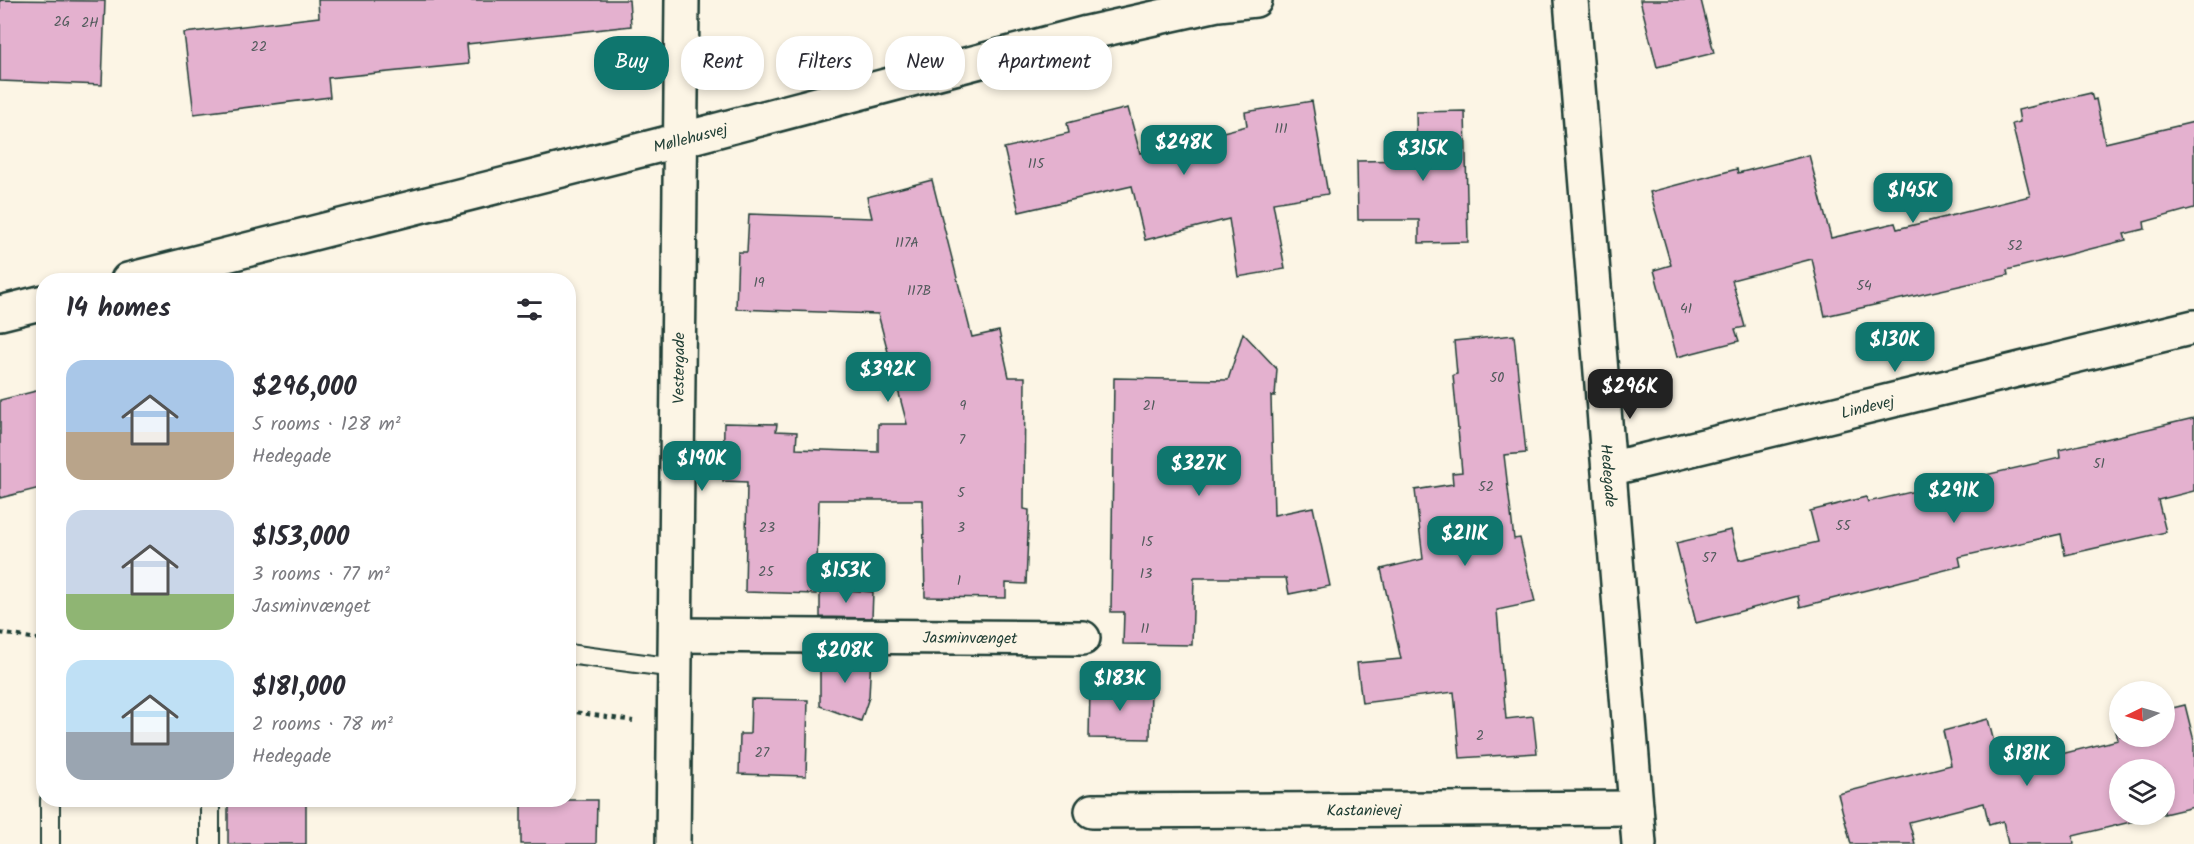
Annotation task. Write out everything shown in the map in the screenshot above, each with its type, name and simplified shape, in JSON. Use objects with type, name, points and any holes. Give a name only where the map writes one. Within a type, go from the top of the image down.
[{"type":"street","name":"Vestergade","points":[[674,844],[682,0]]},
{"type":"street","name":"Møllehusvej","points":[[156,273],[680,140],[1087,33],[1218,4],[1255,0]]},
{"type":"street","name":"Hedegade","points":[[1571,0],[1639,844]]},
{"type":"street","points":[[0,313],[36,304]]},
{"type":"street","name":"Lindevej","points":[[1609,469],[2194,327]]},
{"type":"street","name":"Jasminvænget","points":[[676,635],[1083,638]]},
{"type":"street","name":"Kastanievej","points":[[1092,811],[1636,808]]},
{"type":"lane","points":[[576,655],[675,668]]},
{"type":"lane","points":[[50,807],[50,844]]},
{"type":"lane","points":[[210,807],[210,844]]},
{"type":"path","points":[[0,633],[36,639]]},
{"type":"path","points":[[576,712],[676,727]]},
{"type":"building","points":[[0,0],[105,1],[102,85],[0,81]]},
{"type":"building","points":[[318,0],[629,0],[631,26],[467,44],[469,64],[328,78],[330,97],[194,114],[184,33],[319,17]]},
{"type":"building","points":[[1640,0],[1701,0],[1714,53],[1657,67]]},
{"type":"building","points":[[2091,93],[2093,100],[2096,99],[2105,143],[2194,122],[2194,208],[2144,222],[2145,229],[2124,234],[2126,240],[2007,270],[2008,275],[1825,316],[1812,259],[1732,280],[1745,327],[1735,329],[1739,341],[1677,357],[1654,270],[1671,265],[1650,192],[1737,169],[1738,173],[1809,155],[1831,238],[1895,223],[1897,229],[2030,196],[2012,124],[2020,122],[2018,110]]},
{"type":"building","points":[[1312,101],[1328,194],[1273,203],[1285,269],[1238,277],[1229,219],[1145,240],[1132,186],[1019,212],[1004,148],[1069,133],[1067,123],[1128,108],[1140,153],[1247,126],[1245,112]]},
{"type":"building","points":[[1465,111],[1468,242],[1419,243],[1419,220],[1358,220],[1357,161],[1417,160],[1416,112]]},
{"type":"building","points":[[932,180],[972,337],[999,331],[1009,377],[1025,377],[1024,509],[1029,510],[1026,584],[1006,583],[1006,598],[925,597],[923,500],[819,500],[816,594],[745,592],[747,482],[723,481],[724,423],[777,424],[776,431],[797,432],[796,449],[878,452],[878,424],[907,424],[878,314],[736,309],[738,252],[747,252],[749,214],[872,218],[867,197]]},
{"type":"building","points":[[1243,333],[1277,369],[1275,396],[1271,396],[1274,515],[1313,507],[1330,586],[1289,594],[1286,578],[1194,578],[1192,645],[1123,644],[1124,612],[1111,612],[1114,378],[1228,380]]},
{"type":"building","points":[[1514,335],[1526,453],[1504,455],[1514,539],[1520,538],[1535,602],[1497,610],[1506,719],[1533,716],[1537,753],[1460,758],[1454,692],[1362,703],[1357,663],[1401,659],[1381,569],[1423,559],[1415,490],[1453,484],[1452,473],[1462,472],[1453,375],[1457,374],[1454,341]]},
{"type":"building","points":[[36,391],[36,489],[0,498],[0,400]]},
{"type":"building","points":[[2194,418],[2194,491],[2158,500],[2166,532],[2065,555],[2061,534],[1959,557],[1961,566],[1800,607],[1798,596],[1696,623],[1676,543],[1731,530],[1739,560],[1818,542],[1810,511],[1866,497],[1868,502],[2060,458],[2059,450]]},
{"type":"building","points":[[820,588],[873,592],[872,618],[820,617]]},
{"type":"building","points":[[820,655],[871,655],[869,697],[861,721],[820,706]]},
{"type":"building","points":[[1090,685],[1151,686],[1150,739],[1089,738]]},
{"type":"building","points":[[751,699],[808,700],[806,776],[739,774],[740,734],[750,734]]},
{"type":"building","points":[[2185,705],[2194,741],[2194,807],[2175,811],[2175,759],[2109,759],[2109,825],[2118,825],[2073,836],[2074,844],[2008,844],[2003,821],[1989,825],[1984,803],[1909,822],[1915,844],[1851,844],[1838,794],[1951,765],[1943,731],[1988,719],[2001,769],[2109,742],[2109,747],[2175,747],[2175,707]]},
{"type":"building","points":[[576,800],[597,800],[596,844],[521,844],[521,807],[576,807]]},
{"type":"building","points":[[228,807],[306,807],[306,844],[228,844]]}]
